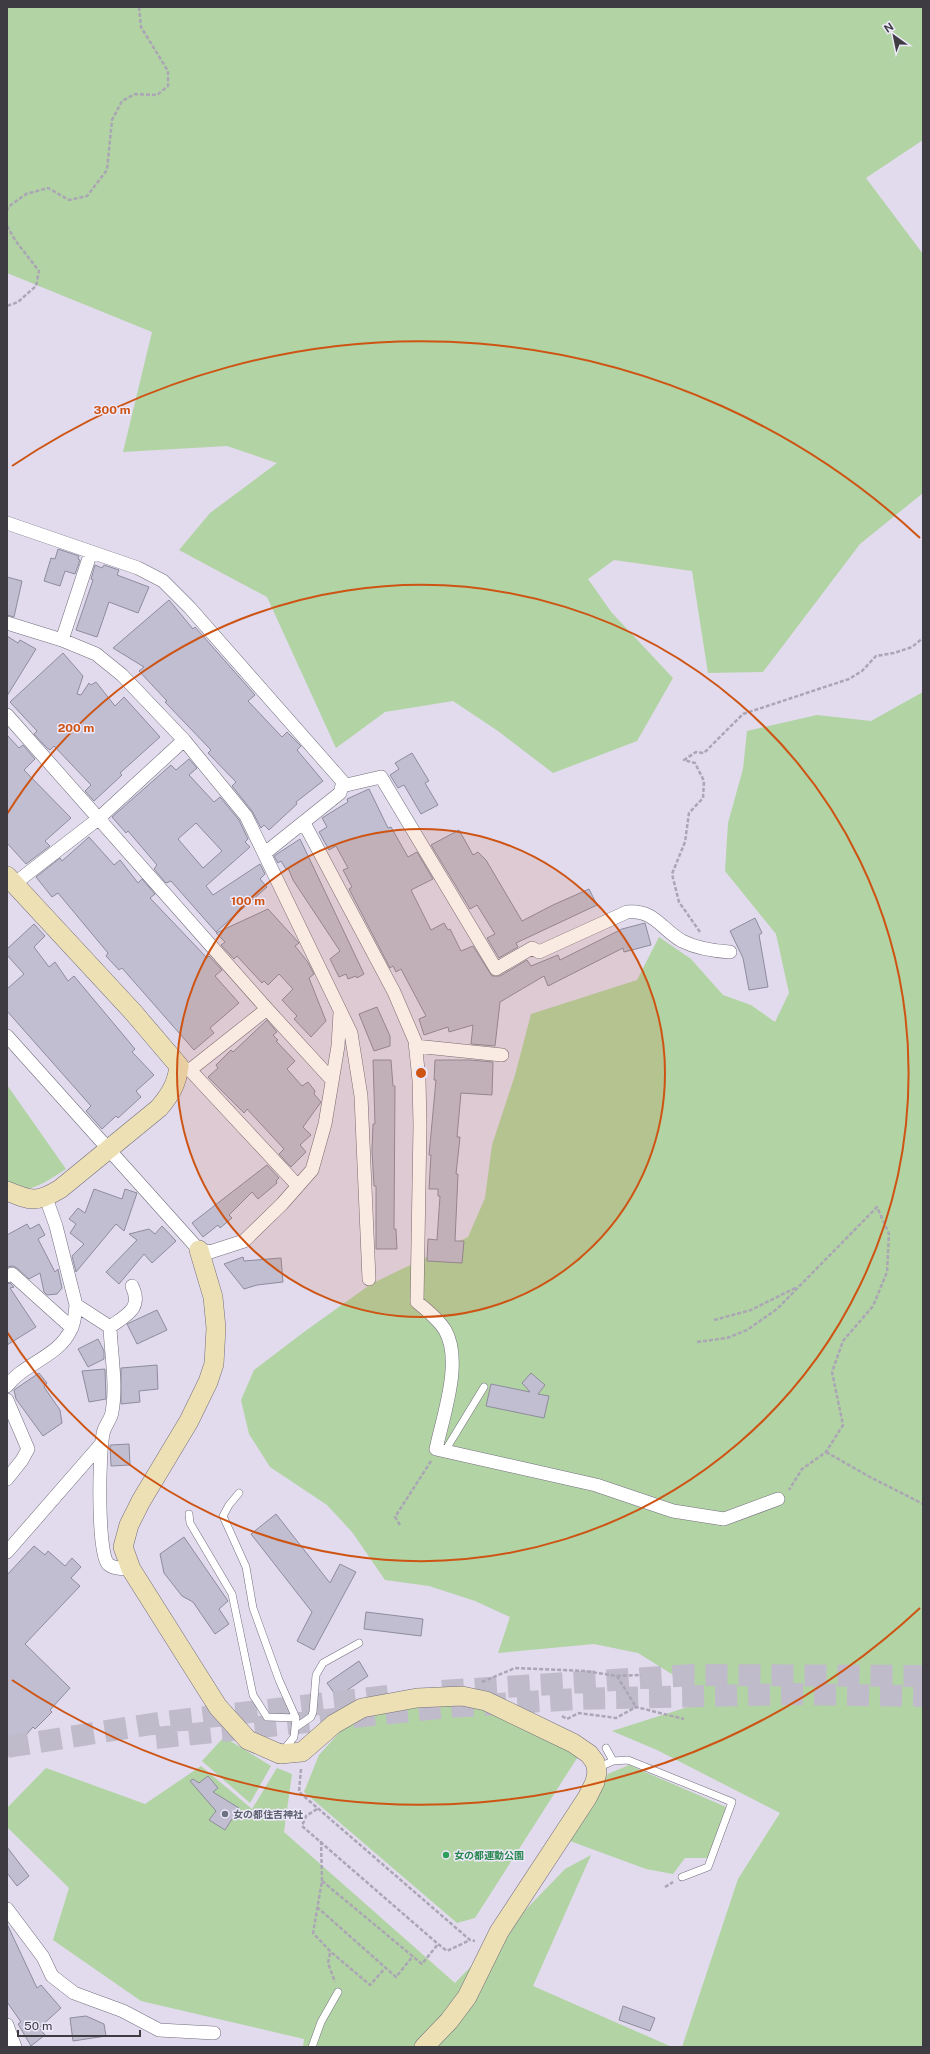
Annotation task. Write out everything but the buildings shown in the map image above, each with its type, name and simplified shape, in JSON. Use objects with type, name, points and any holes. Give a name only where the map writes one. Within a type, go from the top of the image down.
[{"type":"street","points":[[7,523],[138,568],[163,581],[190,608],[343,782],[340,793],[265,853]]},
{"type":"street","points":[[62,640],[91,552]]},
{"type":"street","points":[[7,623],[62,640],[96,654],[122,675],[184,740],[246,816],[351,1033],[361,1096],[369,1279]]},
{"type":"street","points":[[7,715],[267,1009],[332,1080]]},
{"type":"street","points":[[184,740],[98,819],[10,880],[185,1068],[298,1186]]},
{"type":"street","points":[[342,786],[382,777],[496,969],[532,948],[539,952],[627,912],[637,911],[649,915],[682,941],[715,952],[730,952]]},
{"type":"street","points":[[304,823],[394,992],[415,1041],[419,1080],[420,1124],[417,1302],[432,1314],[446,1331],[451,1352],[452,1378],[436,1448],[596,1485],[673,1511],[724,1519],[778,1499]]},
{"type":"street","points":[[7,1191],[27,1200],[46,1198],[110,1150],[159,1108],[172,1092],[178,1077],[185,1068],[267,1009]]},
{"type":"street","points":[[199,1250],[210,1252],[244,1241],[255,1232],[312,1170],[325,1124],[338,1046],[340,1013]]},
{"type":"street","points":[[7,1036],[199,1250],[213,1297],[216,1328],[214,1364],[208,1382],[189,1420],[141,1500],[128,1525],[123,1547],[131,1569],[218,1707],[248,1740],[280,1754],[302,1752],[313,1744],[334,1724],[362,1708],[417,1698],[462,1696],[486,1701],[573,1743],[589,1754],[595,1762],[605,1764],[587,1798],[498,1932],[467,1997],[449,2021],[424,2047]]},
{"type":"street","points":[[415,1046],[502,1055]]},
{"type":"street","points":[[7,1386],[25,1370],[59,1345],[66,1338],[72,1328],[76,1305],[56,1226],[46,1198]]},
{"type":"street","points":[[7,1276],[12,1274],[72,1328]]},
{"type":"street","points":[[110,1327],[133,1309],[136,1300],[132,1286]]},
{"type":"street","points":[[76,1305],[110,1327]]},
{"type":"street","points":[[110,1327],[113,1386],[112,1413],[103,1434],[102,1444],[100,1474],[101,1529],[104,1557],[108,1564],[113,1567],[131,1569]]},
{"type":"street","points":[[7,1400],[28,1449],[22,1460],[7,1479]]},
{"type":"street","points":[[7,1552],[102,1444]]},
{"type":"street","points":[[7,1909],[43,1957],[52,1976],[74,1993],[123,2011],[159,2030],[214,2033]]},
{"type":"street","points":[[7,2025],[15,2047]]},
{"type":"lane","points":[[442,1450],[484,1387]]},
{"type":"lane","points":[[239,1493],[229,1505],[223,1516],[246,1567],[252,1608],[279,1680],[296,1718],[294,1736],[280,1754]]},
{"type":"lane","points":[[189,1514],[190,1523],[232,1594],[253,1695],[267,1717],[296,1718]]},
{"type":"lane","points":[[295,1728],[311,1717],[313,1712],[316,1675],[323,1663],[359,1643]]},
{"type":"lane","points":[[606,1748],[605,1764],[628,1760],[732,1802],[708,1867],[682,1877]]},
{"type":"lane","points":[[312,2047],[321,2022],[338,1992]]},
{"type":"path","points":[[7,211],[8,207],[26,194],[48,188],[69,200],[87,196],[107,170],[112,120],[122,101],[135,94],[158,95],[168,86],[168,71],[141,27],[140,7]]},
{"type":"path","points":[[7,226],[15,240],[39,271],[36,286],[18,302],[7,306]]},
{"type":"path","points":[[715,952],[679,902],[672,874],[685,842],[689,814],[703,798],[704,781],[695,763],[684,760],[696,752],[704,753],[743,714],[849,678],[862,671],[876,656],[894,653],[912,646],[923,638]]},
{"type":"path","points":[[697,1342],[727,1338],[747,1330],[777,1309],[877,1206],[889,1234],[887,1272],[872,1306],[843,1341],[832,1372],[843,1425],[826,1452],[802,1469],[791,1489],[778,1499]]},
{"type":"path","points":[[714,1320],[751,1310],[800,1286]]},
{"type":"path","points":[[400,1525],[395,1517],[442,1450]]},
{"type":"path","points":[[826,1452],[870,1477],[923,1504]]},
{"type":"path","points":[[482,1682],[497,1674],[515,1668],[585,1672],[617,1676],[641,1675]]},
{"type":"path","points":[[617,1676],[636,1707]]},
{"type":"path","points":[[302,1752],[299,1792],[316,1809],[470,1940],[447,1951],[438,1944],[302,1826],[306,1816],[316,1809]]},
{"type":"path","points":[[321,1841],[322,1881],[313,1933],[330,1952],[370,1986],[386,1967]]},
{"type":"path","points":[[322,1881],[422,1964],[438,1944]]},
{"type":"path","points":[[317,1907],[396,1977],[413,1956]]},
{"type":"path","points":[[330,1952],[328,1963],[338,1992]]},
{"type":"green space","points":[[7,7],[923,7],[923,140],[866,178],[923,254],[923,493],[860,544],[763,672],[708,673],[692,571],[614,560],[588,579],[612,613],[673,678],[637,741],[553,773],[498,731],[453,701],[385,712],[336,748],[267,597],[179,550],[210,513],[277,463],[227,446],[123,452],[152,332],[7,273]]},
{"type":"green space","points":[[923,692],[923,2047],[682,2047],[738,1879],[780,1813],[657,1750],[612,1731],[694,1705],[699,1691],[638,1653],[594,1644],[498,1653],[510,1617],[475,1601],[429,1586],[385,1580],[352,1532],[327,1505],[270,1467],[249,1434],[241,1400],[254,1370],[304,1332],[371,1284],[468,1237],[485,1198],[492,1145],[515,1075],[531,1014],[637,980],[659,937],[691,959],[723,995],[751,1005],[775,1022],[789,993],[776,934],[725,871],[728,823],[743,769],[747,731],[817,715],[871,721]]},
{"type":"green space","points":[[7,1085],[66,1169],[38,1186],[23,1189],[7,1185]]},
{"type":"green space","name":"女の都運動公園","points":[[448,1702],[500,1713],[579,1755],[475,1918],[457,1923],[304,1792],[319,1755],[346,1725],[377,1709]]},
{"type":"green space","points":[[224,1737],[271,1766],[250,1803],[202,1761]]},
{"type":"green space","points":[[629,1765],[726,1807],[708,1858],[685,1858],[673,1874],[646,1869],[570,1841],[608,1774]]},
{"type":"green space","points":[[201,1766],[252,1809],[277,1768],[292,1774],[284,1832],[455,1983],[565,1869],[591,1855],[533,1986],[672,2047],[303,2047],[304,2039],[141,2001],[53,1940],[69,1888],[7,1827],[7,1808],[46,1768],[145,1804]]},
{"type":"tunnel","points":[[442,1691],[692,1675],[923,1676]]},
{"type":"tunnel","points":[[156,1738],[448,1707],[577,1699],[795,1694],[923,1696]]},
{"type":"tunnel","points":[[7,1747],[164,1722],[388,1696]]},
{"type":"place","name":"女の都住吉神社","points":[[225,1814]]},
{"type":"place","name":"女の都運動公園","points":[[446,1855]]}]
